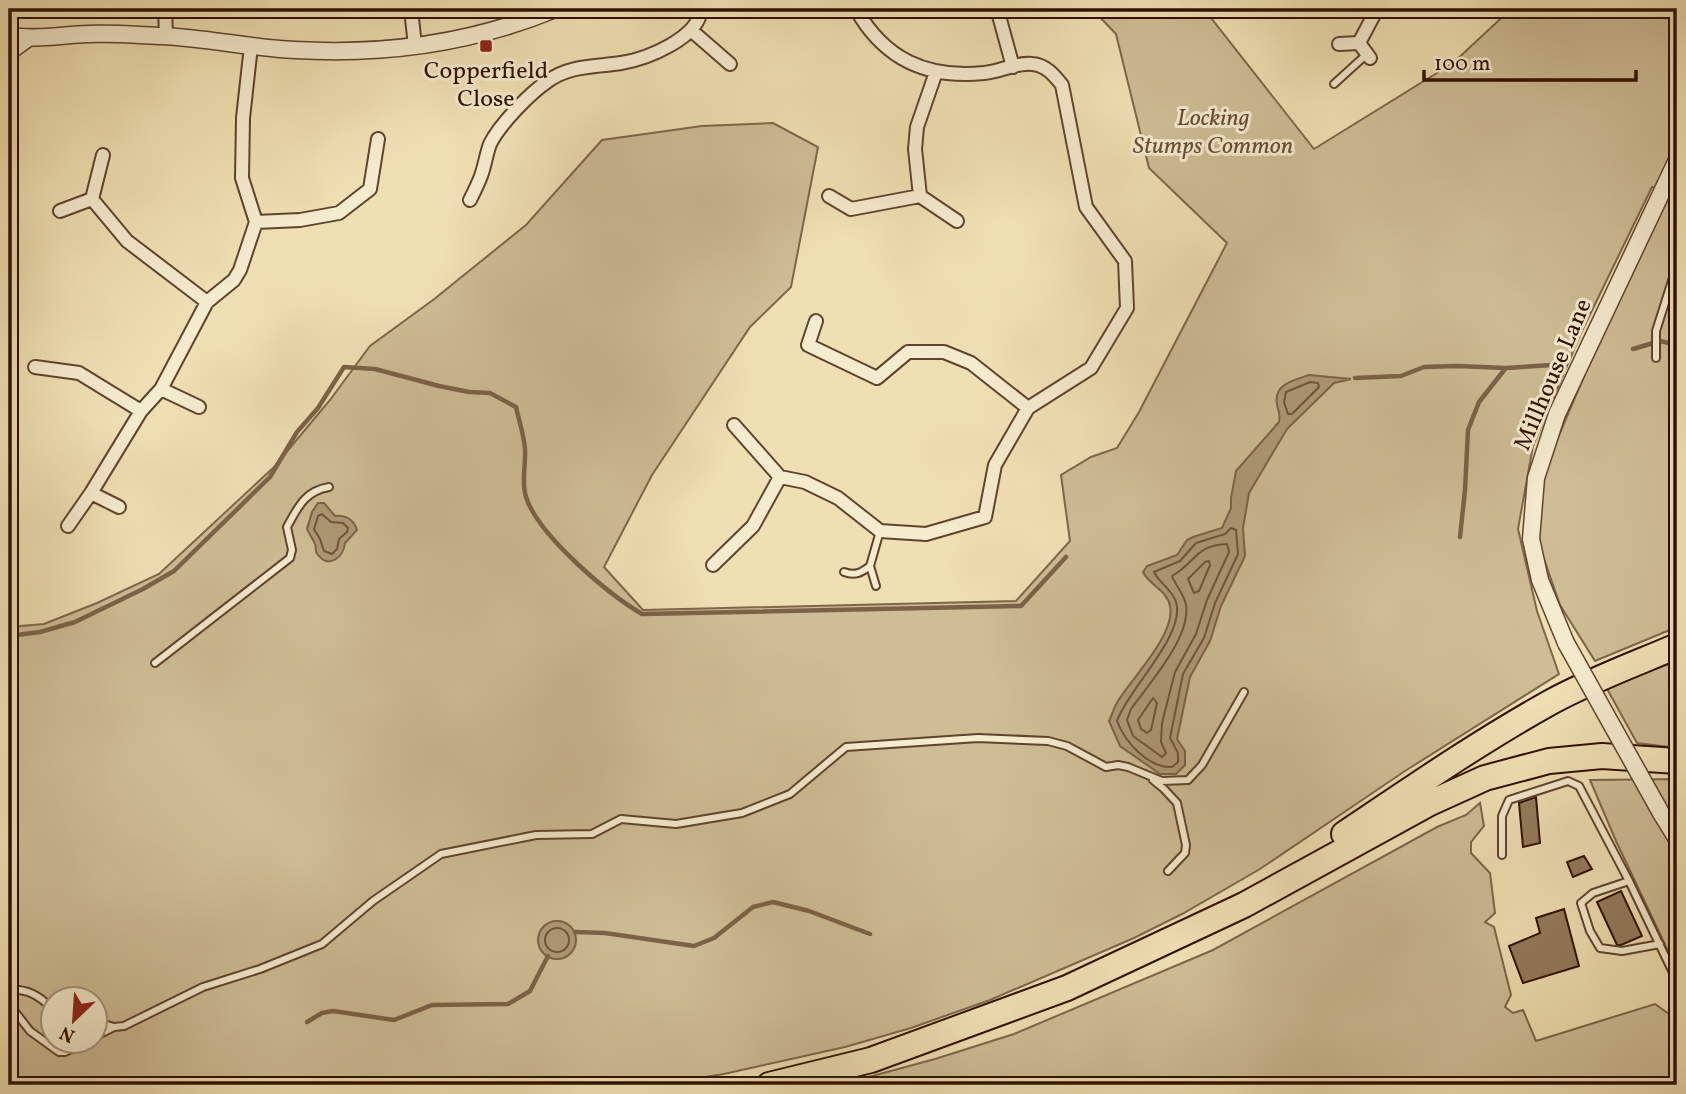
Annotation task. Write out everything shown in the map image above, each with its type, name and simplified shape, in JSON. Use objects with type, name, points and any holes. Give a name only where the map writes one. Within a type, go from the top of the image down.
[{"type":"highway","points":[[1163,943],[1326,845],[1552,701],[1677,646]]},
{"type":"highway","points":[[769,1085],[871,1060],[1067,988],[1244,905],[1430,803],[1485,778],[1549,761],[1602,756],[1677,761]]},
{"type":"street","points":[[165,9],[166,36]]},
{"type":"street","points":[[411,9],[415,46]]},
{"type":"street","points":[[9,36],[27,39],[90,34],[166,36],[251,47],[349,51],[415,46],[450,40],[529,20],[555,9]]},
{"type":"street","points":[[470,200],[482,175],[486,153],[498,131],[535,91],[565,71],[640,58],[683,38],[698,22],[701,9]]},
{"type":"street","points":[[734,425],[780,477],[805,482],[838,498],[880,531],[926,534],[985,517],[995,464],[1028,408],[1091,368],[1127,308],[1125,261],[1086,207],[1062,85],[1053,74],[1042,66],[1030,63],[985,73],[936,72],[912,65],[895,55],[866,26],[856,9]]},
{"type":"street","points":[[994,9],[998,12],[1013,67]]},
{"type":"street","points":[[1359,43],[1377,9]]},
{"type":"street","points":[[692,30],[730,64]]},
{"type":"street","points":[[9,52],[27,39]]},
{"type":"street","points":[[1339,44],[1359,43]]},
{"type":"street","points":[[1359,43],[1369,56]]},
{"type":"street","points":[[68,526],[141,411],[161,389],[207,302],[234,280],[240,270],[256,222],[242,178],[243,118],[251,47]]},
{"type":"street","points":[[920,196],[915,149],[917,127],[936,72]]},
{"type":"street","points":[[256,222],[300,220],[340,213],[370,189],[379,139]]},
{"type":"street","points":[[92,200],[103,155]]},
{"type":"street","name":"Millhouse Lane","points":[[1677,160],[1557,414],[1536,478],[1531,539],[1540,580],[1566,643],[1677,839]]},
{"type":"street","points":[[829,196],[851,209],[920,196],[957,221]]},
{"type":"street","points":[[92,200],[127,241],[207,302]]},
{"type":"street","points":[[60,211],[92,200]]},
{"type":"street","points":[[816,321],[808,345],[877,379],[908,352],[944,352],[971,363],[1028,408]]},
{"type":"street","points":[[35,367],[79,373],[141,411]]},
{"type":"street","points":[[161,389],[199,407]]},
{"type":"street","points":[[713,565],[753,526],[780,477]]},
{"type":"street","points":[[91,493],[118,507]]},
{"type":"lane","points":[[1334,84],[1369,56]]},
{"type":"lane","points":[[1656,358],[1655,339],[1677,265]]},
{"type":"lane","points":[[155,663],[290,558],[292,550],[287,527],[304,498],[315,489],[329,487]]},
{"type":"lane","points":[[876,586],[870,566],[880,531]]},
{"type":"lane","points":[[844,572],[852,575],[870,566]]},
{"type":"lane","points":[[108,1030],[124,1026],[203,987],[322,944],[373,901],[441,854],[536,835],[592,834],[621,819],[676,824],[742,813],[790,794],[846,747],[978,738],[1048,741],[1067,746],[1106,767],[1118,765],[1149,777],[1176,782],[1188,780],[1196,774],[1244,692]]},
{"type":"lane","points":[[1149,777],[1177,803],[1181,817],[1185,853],[1168,871]]},
{"type":"lane","points":[[1502,855],[1502,816],[1508,800],[1568,781],[1579,786],[1677,981]]},
{"type":"lane","points":[[1629,881],[1593,893],[1581,903],[1590,931],[1600,948],[1622,951],[1660,944]]},
{"type":"lane","points":[[9,990],[31,992],[38,997]]},
{"type":"lane","points":[[9,1004],[30,1031],[38,1037]]},
{"type":"lane","points":[[108,1025],[114,1027]]},
{"type":"green space","name":"Locking Stumps Common","points":[[1092,9],[1204,9],[1314,149],[1453,63],[1511,9],[1677,9],[1677,627],[1595,661],[1560,605],[1537,539],[1545,468],[1585,374],[1670,192],[1652,187],[1581,333],[1533,446],[1518,529],[1537,611],[1559,674],[1405,771],[1260,869],[1182,914],[1134,938],[990,1000],[911,1028],[845,1047],[724,1074],[656,1085],[9,1085],[9,627],[44,624],[159,574],[274,467],[330,400],[370,346],[433,300],[526,225],[602,140],[702,126],[773,123],[818,147],[791,287],[750,327],[652,475],[604,567],[643,610],[1016,601],[1070,541],[1061,475],[1091,457],[1117,448],[1139,412],[1227,243],[1149,168],[1116,34]]},
{"type":"green space","points":[[1677,661],[1677,748],[1637,743],[1606,687]]},
{"type":"green space","points":[[1677,779],[1677,970],[1590,780]]},
{"type":"green space","points":[[1480,803],[1484,826],[1471,842],[1471,853],[1490,873],[1495,913],[1485,922],[1494,927],[1511,995],[1505,1007],[1513,1013],[1523,1010],[1536,1041],[1655,1004],[1676,1019],[1677,1085],[839,1085],[1014,1034],[1213,950],[1437,827],[1466,815]]},
{"type":"water","points":[[1309,375],[1351,379],[1334,383],[1287,429],[1249,493],[1243,528],[1245,556],[1221,606],[1210,641],[1190,677],[1177,739],[1185,751],[1185,765],[1176,774],[1160,774],[1120,746],[1109,721],[1118,701],[1160,642],[1170,617],[1168,600],[1143,572],[1147,566],[1177,555],[1187,540],[1222,528],[1231,508],[1236,471],[1279,422],[1278,392],[1286,384]]},
{"type":"water","points":[[318,503],[324,503],[335,516],[349,519],[357,530],[335,560],[327,561],[318,555],[307,529]]},
{"type":"water","points":[[557,921],[570,927],[576,940],[570,953],[557,959],[544,953],[538,940],[544,927]]},
{"type":"building","points":[[1536,797],[1540,843],[1523,847],[1519,803]]},
{"type":"building","points":[[1584,856],[1592,869],[1573,877],[1567,862]]},
{"type":"building","points":[[1621,891],[1642,936],[1617,945],[1597,902]]},
{"type":"building","points":[[1564,909],[1579,966],[1523,983],[1509,946],[1540,933],[1536,918]]},
{"type":"waterway","points":[[1633,349],[1660,341],[1677,345]]},
{"type":"waterway","points":[[1355,378],[1401,376],[1424,367],[1506,368],[1552,365]]},
{"type":"waterway","points":[[9,636],[40,632],[75,622],[174,571],[270,477],[297,432],[318,408],[344,367],[375,369],[439,386],[490,393],[516,407],[525,449],[525,491],[533,512],[576,562],[611,593],[642,614],[1021,606],[1066,557]]},
{"type":"waterway","points":[[1460,537],[1468,430],[1479,402],[1505,369]]},
{"type":"waterway","points":[[575,932],[605,933],[694,946],[714,938],[753,907],[773,902],[809,911],[870,934]]},
{"type":"waterway","points":[[307,1022],[322,1013],[333,1011],[394,1020],[432,1005],[508,1004],[530,991],[548,956]]},
{"type":"place","name":"Copperfield Close","points":[[486,46]]}]
